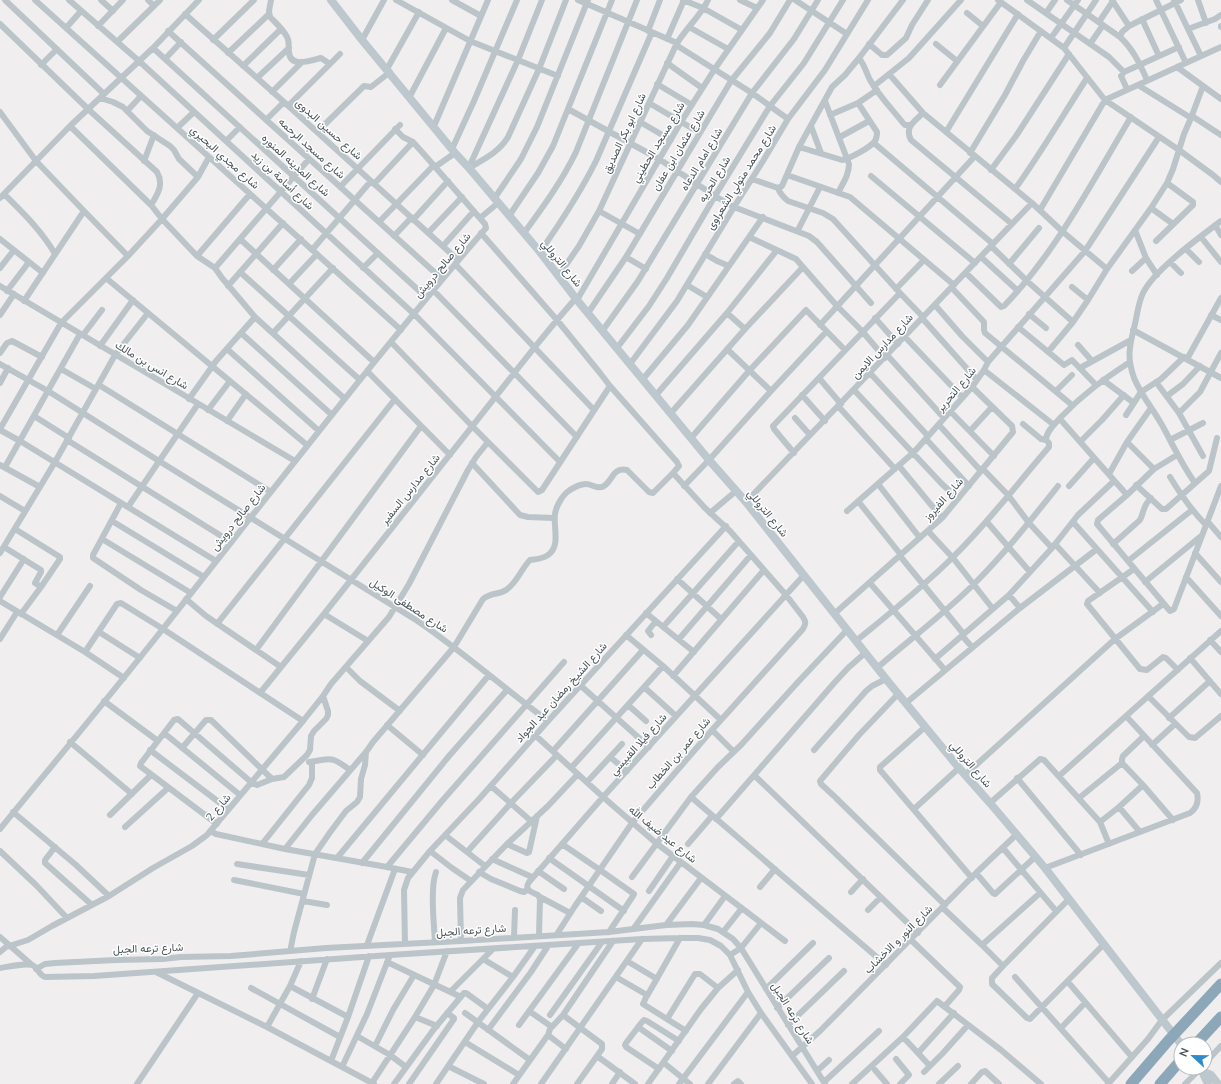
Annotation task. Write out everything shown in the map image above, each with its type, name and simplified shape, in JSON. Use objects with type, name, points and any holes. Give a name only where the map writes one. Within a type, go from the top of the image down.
[{"type":"highway","points":[[1131,1084],[1168,1041],[1221,984]]},
{"type":"highway","points":[[1203,1036],[1221,1017]]},
{"type":"highway","points":[[1160,1084],[1173,1069]]},
{"type":"street","points":[[0,4],[4,0],[57,49],[102,96],[119,105],[147,131],[170,146],[184,164],[198,177]]},
{"type":"street","name":"شارع مجدي البحيري","points":[[35,0],[401,330]]},
{"type":"street","name":"شارع أسامة بن زيد","points":[[68,0],[139,61],[414,314],[560,462]]},
{"type":"street","points":[[101,0],[113,11]]},
{"type":"street","points":[[98,26],[123,0]]},
{"type":"street","points":[[148,0],[154,6]]},
{"type":"street","points":[[117,42],[160,0]]},
{"type":"street","points":[[55,254],[38,228],[2,196],[70,126],[153,48],[199,0]]},
{"type":"street","points":[[213,40],[254,0]]},
{"type":"street","points":[[271,0],[270,17],[286,35],[291,59],[296,62],[302,62],[313,61],[321,58],[330,64]]},
{"type":"street","name":"شارع التروللي","points":[[331,0],[362,40],[410,96],[454,151],[559,275],[588,313],[709,460],[746,502],[958,768],[1045,868],[1175,1036]]},
{"type":"street","points":[[362,40],[384,0]]},
{"type":"street","points":[[396,0],[470,41],[558,76]]},
{"type":"street","points":[[452,0],[481,16]]},
{"type":"street","points":[[434,126],[488,0]]},
{"type":"street","points":[[379,222],[434,166],[454,151],[517,0]]},
{"type":"street","points":[[469,168],[518,60],[542,0]]},
{"type":"street","points":[[469,168],[495,152],[504,142],[539,69],[566,0]]},
{"type":"street","points":[[578,0],[587,2],[607,13],[650,31],[676,44],[714,70],[752,93],[788,119]]},
{"type":"street","points":[[509,216],[546,160],[612,0]]},
{"type":"street","points":[[524,233],[569,168],[637,0]]},
{"type":"street","points":[[540,252],[575,200],[596,161],[650,31],[660,0]]},
{"type":"street","points":[[667,39],[683,0],[703,8],[742,30]]},
{"type":"street","name":"شارع ابو بكر الصديق","points":[[559,275],[579,246],[599,211],[676,44],[708,0]]},
{"type":"street","points":[[740,0],[757,8]]},
{"type":"street","name":"شارع مسجد الحطيني","points":[[577,299],[702,88],[763,0]]},
{"type":"street","name":"شارع عثمان ابن عفان","points":[[588,313],[640,234],[731,80],[770,32],[790,0]]},
{"type":"street","points":[[795,0],[847,34]]},
{"type":"street","name":"شارع امام الدعاه","points":[[602,330],[630,294],[646,269],[752,93],[786,52],[818,0]]},
{"type":"street","name":"شارع الحريه","points":[[618,348],[661,287],[770,106],[804,63],[843,0]]},
{"type":"street","name":"شارع محمد متولي الشعراوى","points":[[630,364],[666,316],[687,284],[788,119],[822,74],[868,0]]},
{"type":"street","points":[[778,188],[782,186],[799,147],[832,87],[845,75],[859,58],[903,0]]},
{"type":"street","points":[[869,44],[882,55],[887,55],[906,38],[912,25],[928,0]]},
{"type":"street","points":[[830,115],[858,103],[876,88],[889,74],[909,58],[961,0]]},
{"type":"street","points":[[1026,0],[1115,62],[1124,72]]},
{"type":"street","points":[[1046,13],[1055,0]]},
{"type":"street","points":[[1067,0],[1076,2],[1087,14],[1120,37],[1131,49],[1148,80]]},
{"type":"street","points":[[1064,48],[1096,0]]},
{"type":"street","points":[[1156,0],[1186,63]]},
{"type":"street","points":[[1198,0],[1206,22]]},
{"type":"street","points":[[1090,44],[1113,1],[1129,26]]},
{"type":"street","points":[[1120,37],[1122,32],[1129,26],[1177,1],[1201,56]]},
{"type":"street","points":[[340,187],[398,127],[405,138],[413,142],[480,218],[496,201],[529,143],[558,76],[587,2]]},
{"type":"street","points":[[940,85],[983,26],[1003,2],[1064,48],[1105,100],[1179,150],[1221,182]]},
{"type":"street","points":[[1051,38],[1076,2]]},
{"type":"street","points":[[66,28],[81,11]]},
{"type":"street","points":[[317,132],[364,86],[371,87],[388,70],[419,12]]},
{"type":"street","points":[[967,13],[983,26]]},
{"type":"street","name":"شارع حسين البدوى","points":[[185,14],[443,246],[534,348],[594,410]]},
{"type":"street","points":[[228,53],[269,14]]},
{"type":"street","points":[[946,132],[1018,14]]},
{"type":"street","points":[[1188,29],[1215,19],[1221,15]]},
{"type":"street","points":[[1142,19],[1159,56]]},
{"type":"street","points":[[0,24],[41,65],[157,172],[160,185],[158,194],[151,205]]},
{"type":"street","points":[[689,27],[728,49]]},
{"type":"street","points":[[410,96],[446,28]]},
{"type":"street","points":[[243,66],[281,29]]},
{"type":"street","name":"شارع مسجد الرحمه","points":[[168,31],[442,279]]},
{"type":"street","points":[[820,325],[956,177],[972,154],[1023,60],[1041,31]]},
{"type":"street","points":[[165,59],[181,42]]},
{"type":"street","points":[[936,44],[957,61]]},
{"type":"street","points":[[1127,89],[1121,76],[1124,72],[1179,47]]},
{"type":"street","points":[[1040,210],[1105,100],[1221,47]]},
{"type":"street","name":"شارع المدينه المنوره","points":[[153,48],[427,298]]},
{"type":"street","points":[[257,78],[289,48]]},
{"type":"street","points":[[41,65],[57,49]]},
{"type":"street","points":[[266,120],[286,104],[340,54]]},
{"type":"street","points":[[991,170],[1016,136],[1069,54]]},
{"type":"street","points":[[859,58],[864,64],[868,75],[876,88],[903,123],[911,126]]},
{"type":"street","points":[[272,92],[302,62]]},
{"type":"street","points":[[667,63],[702,88]]},
{"type":"street","points":[[1177,67],[1221,99]]},
{"type":"street","points":[[889,74],[923,113],[1016,189],[1063,232],[1107,269]]},
{"type":"street","points":[[1016,189],[1087,78]]},
{"type":"street","points":[[658,84],[692,105]]},
{"type":"street","points":[[1138,85],[1221,135]]},
{"type":"street","points":[[1048,352],[1073,322],[1107,269],[1136,230],[1167,183],[1203,86]]},
{"type":"street","points":[[127,111],[141,96]]},
{"type":"street","points":[[825,101],[848,158],[849,164],[849,170],[838,193]]},
{"type":"street","points":[[649,103],[700,133]]},
{"type":"street","points":[[799,147],[842,160],[874,143],[877,132],[858,103]]},
{"type":"street","points":[[568,109],[659,159],[715,196],[734,206],[810,236],[871,303]]},
{"type":"street","points":[[0,112],[36,161],[128,256]]},
{"type":"street","points":[[177,128],[194,112]]},
{"type":"street","points":[[923,113],[908,130],[909,136],[912,140],[1012,224]]},
{"type":"street","points":[[966,273],[1001,307],[1004,306],[1026,281],[1063,232],[1131,117]]},
{"type":"street","points":[[840,138],[869,121]]},
{"type":"street","points":[[640,122],[671,140]]},
{"type":"street","points":[[70,126],[151,205],[162,219],[197,256],[215,268],[228,286],[255,317],[345,398]]},
{"type":"street","points":[[811,126],[820,153]]},
{"type":"street","points":[[226,141],[240,127]]},
{"type":"street","points":[[144,161],[154,136]]},
{"type":"street","name":"شارع التحرير","points":[[846,511],[914,452],[978,380],[988,362],[1085,251],[1159,137]]},
{"type":"street","points":[[288,284],[315,252],[326,234],[355,200],[413,142]]},
{"type":"street","points":[[874,143],[992,245],[1026,281],[1073,322]]},
{"type":"street","points":[[209,157],[198,177],[162,219],[128,256],[61,323],[0,430],[128,506],[216,561]]},
{"type":"street","points":[[215,268],[309,159]]},
{"type":"street","points":[[787,175],[855,200],[953,286],[984,322],[985,333],[1072,405]]},
{"type":"street","points":[[871,176],[975,263]]},
{"type":"street","points":[[752,179],[778,188],[780,193],[788,201],[823,213],[833,219],[978,380]]},
{"type":"street","points":[[394,236],[448,181]]},
{"type":"street","points":[[1156,241],[1194,203],[1167,183]]},
{"type":"street","points":[[798,230],[820,187]]},
{"type":"street","points":[[197,256],[250,194]]},
{"type":"street","points":[[428,233],[462,197]]},
{"type":"street","name":"شارع مدارس الايمن","points":[[746,502],[1032,203]]},
{"type":"street","points":[[1151,208],[1173,224]]},
{"type":"street","points":[[24,301],[84,211]]},
{"type":"street","points":[[443,246],[474,211]]},
{"type":"street","points":[[599,211],[640,234]]},
{"type":"street","points":[[643,379],[688,325],[763,217]]},
{"type":"street","name":"شارع صالح درويش","points":[[0,829],[140,658],[307,445],[481,233],[486,226],[480,218]]},
{"type":"street","points":[[1195,483],[1177,455],[1170,440],[1134,379],[1129,355],[1131,340],[1144,291],[1170,262],[1221,221]]},
{"type":"street","points":[[228,286],[283,224]]},
{"type":"street","points":[[1215,225],[1221,235]]},
{"type":"street","points":[[1009,264],[1039,228]]},
{"type":"street","points":[[1136,230],[1146,258],[1157,275]]},
{"type":"street","points":[[285,849],[387,725],[454,647],[483,599],[489,594],[499,593],[506,590],[514,582],[530,560],[543,558],[553,550],[555,543],[554,514],[558,504],[567,492],[585,484],[601,487],[605,485],[619,470],[627,470],[649,492],[652,493],[679,466],[678,462],[610,386],[557,320],[481,233]]},
{"type":"street","points":[[749,237],[793,257],[837,306],[944,418]]},
{"type":"street","points":[[1201,237],[1221,262]]},
{"type":"street","points":[[0,239],[42,273]]},
{"type":"street","points":[[240,239],[374,362]]},
{"type":"street","points":[[273,270],[301,239]]},
{"type":"street","points":[[1186,249],[1199,262]]},
{"type":"street","points":[[0,268],[14,250]]},
{"type":"street","points":[[656,395],[727,313],[778,250]]},
{"type":"street","points":[[364,268],[378,253]]},
{"type":"street","points":[[705,254],[729,266]]},
{"type":"street","points":[[626,256],[646,269]]},
{"type":"street","points":[[981,257],[1018,291]]},
{"type":"street","points":[[1132,271],[1146,258]]},
{"type":"street","points":[[794,453],[773,426],[875,318],[924,260]]},
{"type":"street","points":[[7,291],[29,262]]},
{"type":"street","points":[[1170,262],[1181,273]]},
{"type":"street","points":[[671,413],[745,329],[803,267]]},
{"type":"street","points":[[273,333],[333,268]]},
{"type":"street","points":[[240,272],[360,380]]},
{"type":"street","points":[[106,278],[307,445]]},
{"type":"street","points":[[687,284],[707,297]]},
{"type":"street","name":"شارع انس بن مالك","points":[[0,286],[295,461]]},
{"type":"street","points":[[1072,287],[1088,300]]},
{"type":"street","points":[[433,290],[577,437]]},
{"type":"street","points":[[0,315],[14,294]]},
{"type":"street","points":[[1126,415],[1141,392],[1161,379],[1185,358],[1221,298]]},
{"type":"street","name":"شارع مدارس السفير","points":[[260,693],[534,348],[577,299]]},
{"type":"street","points":[[100,346],[133,300]]},
{"type":"street","points":[[935,305],[962,336],[988,362]]},
{"type":"street","points":[[40,487],[3,466],[20,441],[81,335],[102,310]]},
{"type":"street","points":[[691,438],[749,371],[806,310],[844,350]]},
{"type":"street","points":[[0,553],[55,462],[115,355],[148,313]]},
{"type":"street","points":[[727,313],[745,329]]},
{"type":"street","points":[[1029,314],[1046,328]]},
{"type":"street","points":[[1211,315],[1221,320]]},
{"type":"street","points":[[189,399],[213,366],[255,317]]},
{"type":"street","points":[[875,318],[898,344]]},
{"type":"street","points":[[1018,327],[1064,365],[1072,360],[1096,385]]},
{"type":"street","points":[[1134,330],[1221,378]]},
{"type":"street","points":[[684,486],[826,332]]},
{"type":"street","points":[[241,333],[332,415]]},
{"type":"street","points":[[905,337],[962,397]]},
{"type":"street","points":[[1080,368],[1131,340]]},
{"type":"street","points":[[0,354],[7,343],[12,341],[42,357]]},
{"type":"street","points":[[391,342],[472,426],[539,492],[542,490],[610,386]]},
{"type":"street","points":[[1078,345],[1092,361]]},
{"type":"street","points":[[227,349],[319,431]]},
{"type":"street","points":[[727,349],[771,391]]},
{"type":"street","points":[[1179,412],[1200,392],[1221,353]]},
{"type":"street","points":[[1046,440],[1046,436],[1054,425],[1072,405],[1096,385],[1130,362]]},
{"type":"street","name":"شارع مصطفى الوكيل","points":[[0,364],[48,391],[427,627],[548,720]]},
{"type":"street","points":[[1167,396],[1183,384],[1200,366]]},
{"type":"street","points":[[0,383],[8,368]]},
{"type":"street","points":[[61,369],[97,387],[271,492]]},
{"type":"street","points":[[984,370],[1054,425]]},
{"type":"street","points":[[367,371],[450,455]]},
{"type":"street","points":[[870,373],[969,486]]},
{"type":"street","points":[[1056,392],[1072,375]]},
{"type":"street","points":[[819,378],[840,405],[942,518]]},
{"type":"street","points":[[1104,380],[1134,403]]},
{"type":"street","points":[[208,410],[230,381]]},
{"type":"street","points":[[1156,382],[1179,412],[1203,456]]},
{"type":"street","name":"شارع الفيروز","points":[[834,614],[942,518],[1012,435],[1013,429],[972,387]]},
{"type":"street","points":[[854,390],[958,499]]},
{"type":"street","points":[[227,421],[246,394]]},
{"type":"street","points":[[802,395],[825,421]]},
{"type":"street","points":[[1080,442],[1124,395]]},
{"type":"street","points":[[217,624],[395,399]]},
{"type":"street","points":[[128,506],[198,404]]},
{"type":"street","points":[[970,431],[992,407]]},
{"type":"street","points":[[1108,474],[1127,442],[1151,408]]},
{"type":"street","points":[[950,411],[994,456]]},
{"type":"street","points":[[34,416],[231,542]]},
{"type":"street","points":[[795,418],[810,436]]},
{"type":"street","points":[[1060,419],[1127,495]]},
{"type":"street","points":[[1170,440],[1204,423]]},
{"type":"street","points":[[939,424],[982,470],[1008,495],[1029,523],[1075,565],[1100,593]]},
{"type":"street","points":[[856,641],[953,558],[987,522],[1049,446],[1049,442],[1041,439],[1024,424]]},
{"type":"street","points":[[256,650],[421,426]]},
{"type":"street","points":[[1136,485],[1164,510],[1210,470],[1217,438]]},
{"type":"street","name":"شارع 2","points":[[0,952],[9,946],[28,940],[109,896],[153,868],[192,846],[210,831],[303,721],[331,684],[382,625],[395,607],[409,584],[472,463],[488,442]]},
{"type":"street","points":[[1127,442],[1154,469]]},
{"type":"street","points":[[1177,455],[1154,469],[1097,522],[1098,526],[1170,611],[1174,609],[1195,553],[1219,498],[1221,486]]},
{"type":"street","points":[[1069,486],[1094,458]]},
{"type":"street","points":[[472,463],[520,515],[528,517],[554,518]]},
{"type":"street","name":"شارع عمر بن الخطاب","points":[[559,934],[570,913],[632,823],[805,625],[804,617],[786,595],[726,526],[710,513],[673,473]]},
{"type":"street","points":[[1170,477],[1181,496],[1192,510],[1221,537]]},
{"type":"street","points":[[935,659],[1009,595],[1084,509],[1114,481]]},
{"type":"street","points":[[878,484],[920,538]]},
{"type":"street","points":[[877,668],[974,584],[1009,547],[1058,486]]},
{"type":"street","points":[[710,513],[736,491]]},
{"type":"street","points":[[0,496],[25,511]]},
{"type":"street","points":[[1113,544],[1140,520],[1144,506],[1151,498]]},
{"type":"street","points":[[858,501],[972,647]]},
{"type":"street","points":[[121,503],[93,557],[114,572],[177,611]]},
{"type":"street","points":[[1128,561],[1192,510]]},
{"type":"street","points":[[112,521],[204,577]]},
{"type":"street","points":[[987,522],[1030,572]]},
{"type":"street","points":[[1073,522],[1153,612]]},
{"type":"street","name":"شارع الشيخ رمضان عبد الجواد","points":[[405,944],[404,890],[412,872],[492,786],[548,720],[726,526]]},
{"type":"street","points":[[0,639],[41,587],[60,559],[60,557],[15,529]]},
{"type":"street","points":[[928,531],[953,558],[993,609]]},
{"type":"street","points":[[1145,582],[1202,536]]},
{"type":"street","points":[[102,540],[191,593]]},
{"type":"street","points":[[663,627],[739,541]]},
{"type":"street","points":[[4,547],[41,570],[35,582],[41,587]]},
{"type":"street","points":[[906,703],[1020,608],[1097,549]]},
{"type":"street","points":[[1195,553],[1221,582]]},
{"type":"street","points":[[679,639],[751,555]]},
{"type":"street","points":[[0,597],[24,559]]},
{"type":"street","points":[[1134,569],[1088,601],[1087,604],[1140,669],[1147,670],[1163,657],[1166,658],[1178,670]]},
{"type":"street","points":[[673,676],[764,570]]},
{"type":"street","name":"شارع فيلا القبيسي","points":[[528,889],[528,884],[532,877],[804,575]]},
{"type":"street","points":[[1186,577],[1221,616]]},
{"type":"street","points":[[677,579],[721,620]]},
{"type":"street","points":[[870,583],[914,636],[945,670]]},
{"type":"street","points":[[57,635],[90,586]]},
{"type":"street","points":[[1009,595],[1020,608]]},
{"type":"street","points":[[186,599],[199,611],[280,667]]},
{"type":"street","points":[[0,601],[86,652],[124,678]]},
{"type":"street","points":[[86,652],[118,603],[121,603],[303,721]]},
{"type":"street","points":[[965,775],[1116,639],[1163,604]]},
{"type":"street","points":[[646,613],[694,652]]},
{"type":"street","points":[[324,614],[368,640]]},
{"type":"street","points":[[651,634],[648,631],[656,621]]},
{"type":"street","points":[[632,877],[691,797],[847,630]]},
{"type":"street","points":[[1059,776],[1221,631]]},
{"type":"street","points":[[99,632],[140,658]]},
{"type":"street","points":[[626,635],[663,666],[721,720]]},
{"type":"street","points":[[1210,640],[1221,652]]},
{"type":"street","points":[[467,852],[555,753],[643,650]]},
{"type":"street","points":[[688,844],[754,775],[838,678],[865,653]]},
{"type":"street","points":[[1190,658],[1221,694]]},
{"type":"street","points":[[387,867],[526,704],[564,662]]},
{"type":"street","points":[[571,768],[663,666]]},
{"type":"street","points":[[346,667],[360,680],[400,711]]},
{"type":"street","points":[[337,858],[489,675]]},
{"type":"street","points":[[814,750],[866,691],[872,686],[886,679]]},
{"type":"street","points":[[1170,718],[1210,681]]},
{"type":"street","points":[[580,686],[649,747]]},
{"type":"street","points":[[644,687],[676,716]]},
{"type":"street","points":[[362,863],[449,756],[507,690]]},
{"type":"street","points":[[898,694],[859,735],[821,779],[820,783],[1003,966]]},
{"type":"street","points":[[216,824],[140,766],[150,750],[174,720],[177,718],[251,782],[257,785],[272,779],[280,779],[284,777],[307,755],[310,750],[311,736],[328,715],[328,711],[322,696]]},
{"type":"street","points":[[1148,696],[1189,737],[1195,738],[1221,716]]},
{"type":"street","points":[[104,701],[158,741]]},
{"type":"street","points":[[628,705],[646,721]]},
{"type":"street","points":[[1045,868],[1190,813],[1195,810],[1198,805],[1197,794],[1126,716]]},
{"type":"street","points":[[182,748],[206,720],[211,720],[272,779]]},
{"type":"street","points":[[1152,745],[1175,724]]},
{"type":"street","points":[[387,725],[423,755]]},
{"type":"street","points":[[925,727],[880,767],[879,769],[881,772],[974,876],[993,893],[995,894],[1036,857]]},
{"type":"street","points":[[712,730],[734,752]]},
{"type":"street","points":[[164,733],[240,795]]},
{"type":"street","name":"شارع عيد ضيف الله","points":[[535,735],[656,843],[785,941]]},
{"type":"street","points":[[1079,798],[1122,763],[1123,756],[1144,736]]},
{"type":"street","points":[[70,742],[132,794]]},
{"type":"street","points":[[587,782],[622,744]]},
{"type":"street","points":[[150,750],[228,809]]},
{"type":"street","points":[[291,950],[315,854],[346,812],[357,802],[360,797],[361,779],[365,765],[366,752]]},
{"type":"street","points":[[610,757],[627,771]]},
{"type":"street","points":[[300,763],[334,759],[350,770]]},
{"type":"street","points":[[990,803],[1040,759],[1044,760],[1100,822],[1109,844]]},
{"type":"street","points":[[262,844],[309,785],[312,778],[312,762]]},
{"type":"street","points":[[1122,763],[1173,820]]},
{"type":"street","points":[[914,809],[958,768]]},
{"type":"street","points":[[461,941],[461,894],[463,890],[479,872],[578,774]]},
{"type":"street","points":[[110,815],[152,775]]},
{"type":"street","points":[[754,775],[918,933]]},
{"type":"street","points":[[1017,778],[1081,855]]},
{"type":"street","points":[[1100,822],[1143,785]]},
{"type":"street","points":[[492,786],[531,821]]},
{"type":"street","points":[[125,827],[168,788]]},
{"type":"street","points":[[691,797],[886,965]]},
{"type":"street","points":[[1119,807],[1140,832]]},
{"type":"street","points":[[13,812],[55,847],[109,896]]},
{"type":"street","points":[[507,844],[527,853],[530,852],[538,815]]},
{"type":"street","points":[[210,831],[216,834],[285,849],[412,872]]},
{"type":"street","name":"شارع النور و الاخشاب","points":[[792,1056],[803,1047],[1017,834]]},
{"type":"street","points":[[445,835],[485,866]]},
{"type":"street","points":[[562,844],[634,895],[609,932]]},
{"type":"street","points":[[55,847],[45,860],[45,863],[92,905]]},
{"type":"street","points":[[1002,848],[1056,911]]},
{"type":"street","points":[[430,851],[471,881]]},
{"type":"street","points":[[0,852],[67,918]]},
{"type":"street","points":[[649,891],[673,856]]},
{"type":"street","points":[[549,858],[624,910]]},
{"type":"street","points":[[492,859],[532,877]]},
{"type":"street","points":[[634,928],[681,862]]},
{"type":"street","points":[[236,864],[309,875]]},
{"type":"street","points":[[331,1061],[371,951],[395,868]]},
{"type":"street","points":[[760,887],[775,869]]},
{"type":"street","points":[[538,871],[564,889]]},
{"type":"street","points":[[435,942],[433,888],[436,872]]},
{"type":"street","points":[[479,872],[520,891],[524,892],[528,889],[570,913]]},
{"type":"street","points":[[666,925],[702,878]]},
{"type":"street","points":[[850,892],[863,879]]},
{"type":"street","points":[[234,880],[327,905]]},
{"type":"street","points":[[982,945],[1040,892]]},
{"type":"street","points":[[704,925],[725,896]]},
{"type":"street","points":[[539,935],[540,897]]},
{"type":"street","points":[[581,897],[601,911]]},
{"type":"street","points":[[868,910],[881,897]]},
{"type":"street","points":[[1069,899],[992,978],[992,984],[1028,1019],[1032,1018],[1104,944]]},
{"type":"street","points":[[723,932],[742,908]]},
{"type":"street","points":[[514,937],[515,910]]},
{"type":"street","points":[[730,955],[741,948],[761,923]]},
{"type":"street","name":"شارع ترعه الجبل","points":[[34,967],[42,976],[48,978],[156,972],[327,959],[405,944],[609,932],[666,925],[704,925],[714,927],[723,932],[733,939],[741,948],[825,1083]]},
{"type":"street","points":[[559,934],[562,945]]},
{"type":"street","points":[[0,937],[34,967]]},
{"type":"street","points":[[680,938],[643,1004],[686,1031]]},
{"type":"street","name":"شارع ترعه الجبل","points":[[0,968],[34,967],[55,963],[231,956],[291,950],[371,951],[390,955],[642,939],[698,938],[710,940],[721,946],[730,955],[748,992],[761,1013],[812,1084]]},
{"type":"street","points":[[541,1084],[642,939]]},
{"type":"street","points":[[911,940],[960,987],[945,1006]]},
{"type":"street","points":[[513,1084],[548,1035],[552,1027],[563,1015],[613,941]]},
{"type":"street","points":[[550,1015],[602,942]]},
{"type":"street","points":[[766,989],[813,943]]},
{"type":"street","points":[[519,1025],[578,944]]},
{"type":"street","points":[[436,1084],[488,1008],[511,980],[535,946]]},
{"type":"street","points":[[488,1030],[548,946]]},
{"type":"street","points":[[450,992],[493,949]]},
{"type":"street","points":[[156,972],[267,1027],[373,1084],[434,984],[447,951]]},
{"type":"street","points":[[342,1067],[367,1014],[390,955]]},
{"type":"street","points":[[777,1008],[828,958]]},
{"type":"street","points":[[312,999],[327,959]]},
{"type":"street","points":[[483,959],[511,980],[518,989]]},
{"type":"street","points":[[267,1027],[290,986],[301,961]]},
{"type":"street","points":[[628,961],[657,979]]},
{"type":"street","points":[[387,962],[461,997]]},
{"type":"street","points":[[1015,977],[1109,1084],[1162,1020],[1221,963]]},
{"type":"street","points":[[648,1084],[701,1009],[718,988],[738,970]]},
{"type":"street","points":[[788,1025],[844,971]]},
{"type":"street","points":[[667,1019],[695,974],[700,974],[718,988]]},
{"type":"street","points":[[375,1046],[393,1010],[414,975]]},
{"type":"street","points":[[616,977],[647,996]]},
{"type":"street","points":[[1068,982],[1132,1057]]},
{"type":"street","points":[[290,986],[348,1017]]},
{"type":"street","points":[[251,988],[340,1037]]},
{"type":"street","points":[[679,1084],[748,992]]},
{"type":"street","points":[[137,1084],[198,993]]},
{"type":"street","points":[[394,1084],[436,1026],[464,993],[488,1008]]},
{"type":"street","points":[[852,1084],[903,1037],[936,1001],[945,1006],[1001,1050],[1041,1084]]},
{"type":"street","points":[[1061,1028],[1085,1003]]},
{"type":"street","points":[[529,1011],[552,1027]]},
{"type":"street","points":[[409,1084],[454,1019],[447,1013]]},
{"type":"street","points":[[465,1013],[530,1060]]},
{"type":"street","points":[[708,1084],[761,1013]]},
{"type":"street","points":[[918,1053],[954,1014]]},
{"type":"street","points":[[563,1015],[602,1044],[602,1049],[577,1084]]},
{"type":"street","points":[[415,1017],[436,1026]]},
{"type":"street","points":[[659,1069],[628,1048],[626,1043],[645,1020],[679,1041]]},
{"type":"street","points":[[924,1072],[968,1025]]},
{"type":"street","points":[[638,1027],[672,1051]]},
{"type":"street","points":[[825,1083],[879,1031]]},
{"type":"street","points":[[548,1035],[566,1049]]},
{"type":"street","points":[[357,1036],[390,1055],[406,1067]]},
{"type":"street","points":[[903,1037],[930,1066]]},
{"type":"street","points":[[465,1042],[519,1075]]},
{"type":"street","points":[[1213,1055],[1221,1046]]},
{"type":"street","points":[[597,1056],[635,1084]]},
{"type":"street","points":[[896,1059],[909,1075],[900,1084]]},
{"type":"street","points":[[817,1071],[829,1060]]},
{"type":"street","points":[[664,1063],[690,1084]]},
{"type":"street","points":[[448,1066],[484,1084]]},
{"type":"street","points":[[939,1084],[958,1066]]},
{"type":"street","points":[[875,1070],[887,1084]]},
{"type":"street","points":[[612,1084],[620,1072]]},
{"type":"street","points":[[971,1084],[982,1072],[986,1072],[999,1084]]},
{"type":"street","points":[[1185,1084],[1194,1076]]},
{"type":"street","points":[[1212,1076],[1218,1084]]},
{"type":"street","points":[[734,1084],[738,1082],[741,1084]]}]
